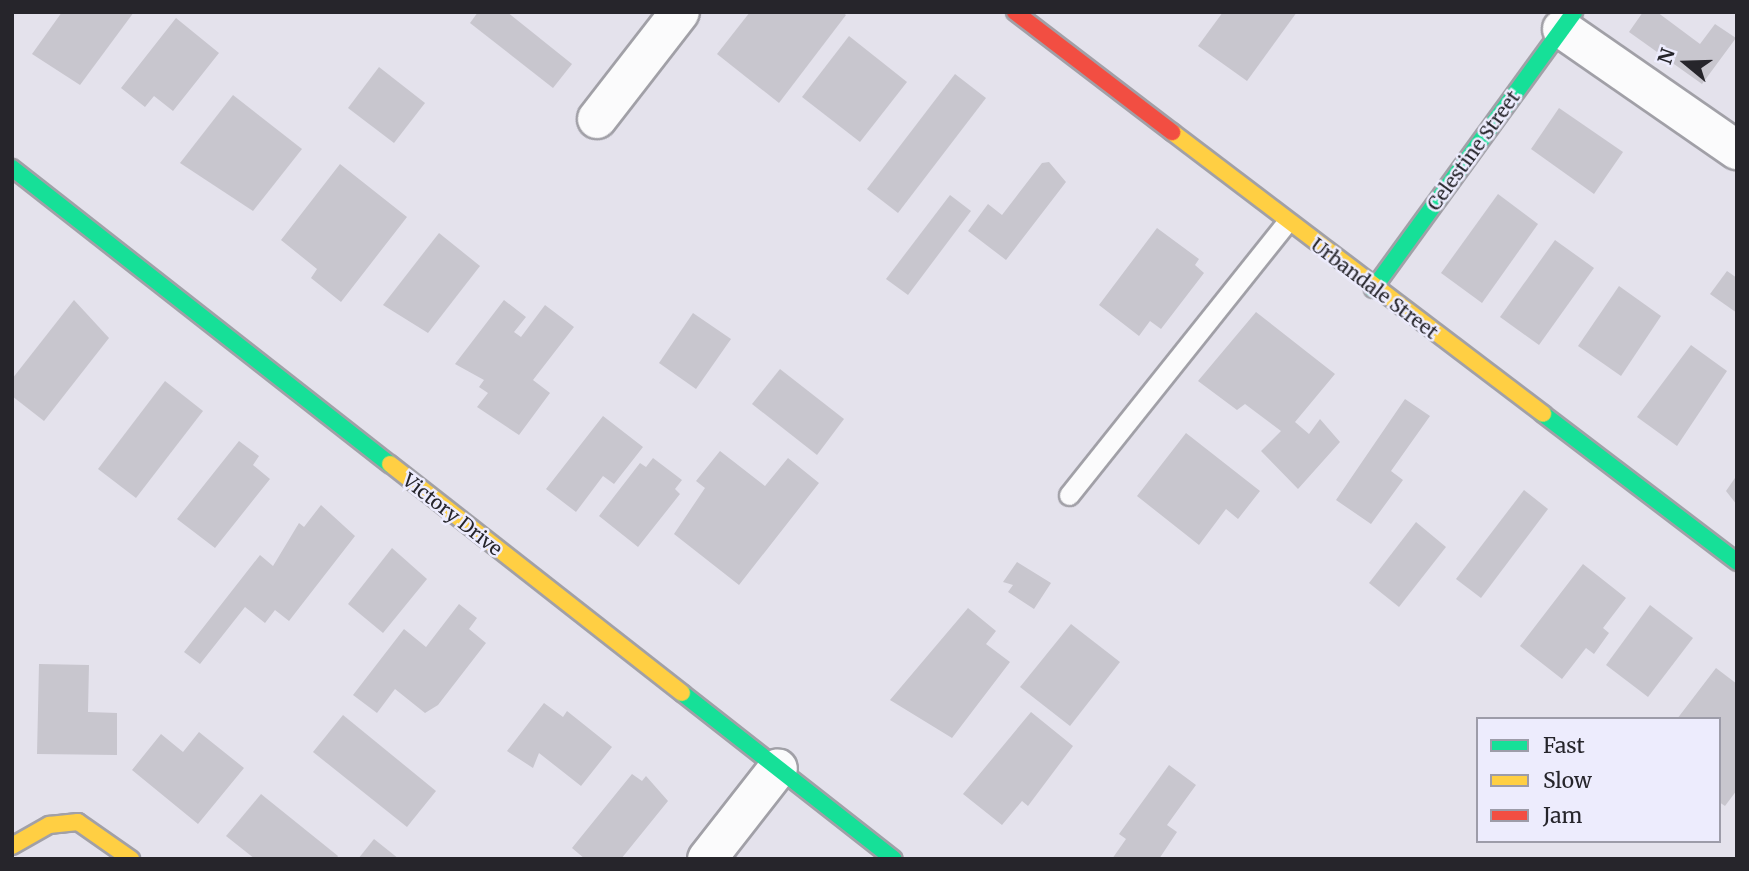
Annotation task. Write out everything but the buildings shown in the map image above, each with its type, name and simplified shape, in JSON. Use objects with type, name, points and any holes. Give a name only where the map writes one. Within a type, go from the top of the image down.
[{"type":"street","points":[[597,119],[680,12]]},
{"type":"street","name":"Urbandale Street","points":[[1015,12],[1373,289],[1737,562]]},
{"type":"street","points":[[1568,21],[1737,150]]},
{"type":"street","name":"Celestine Street","points":[[1373,289],[1568,21]]},
{"type":"street","name":"Victory Drive","points":[[12,168],[894,859]]},
{"type":"street","points":[[707,859],[778,768]]},
{"type":"street","points":[[12,846],[49,825],[78,822],[131,859]]},
{"type":"lane","points":[[1069,495],[1287,222]]},
{"type":"traffic: fast","points":[[1373,289],[1574,12]]},
{"type":"traffic: fast","points":[[12,168],[390,464]]},
{"type":"traffic: fast","points":[[1543,414],[1737,562]]},
{"type":"traffic: fast","points":[[682,693],[894,859]]},
{"type":"traffic: slow","points":[[1172,132],[1543,414]]},
{"type":"traffic: slow","points":[[390,464],[682,693]]},
{"type":"traffic: slow","points":[[12,846],[49,825],[78,822],[131,859]]},
{"type":"traffic: jam","points":[[1015,12],[1172,132]]}]
